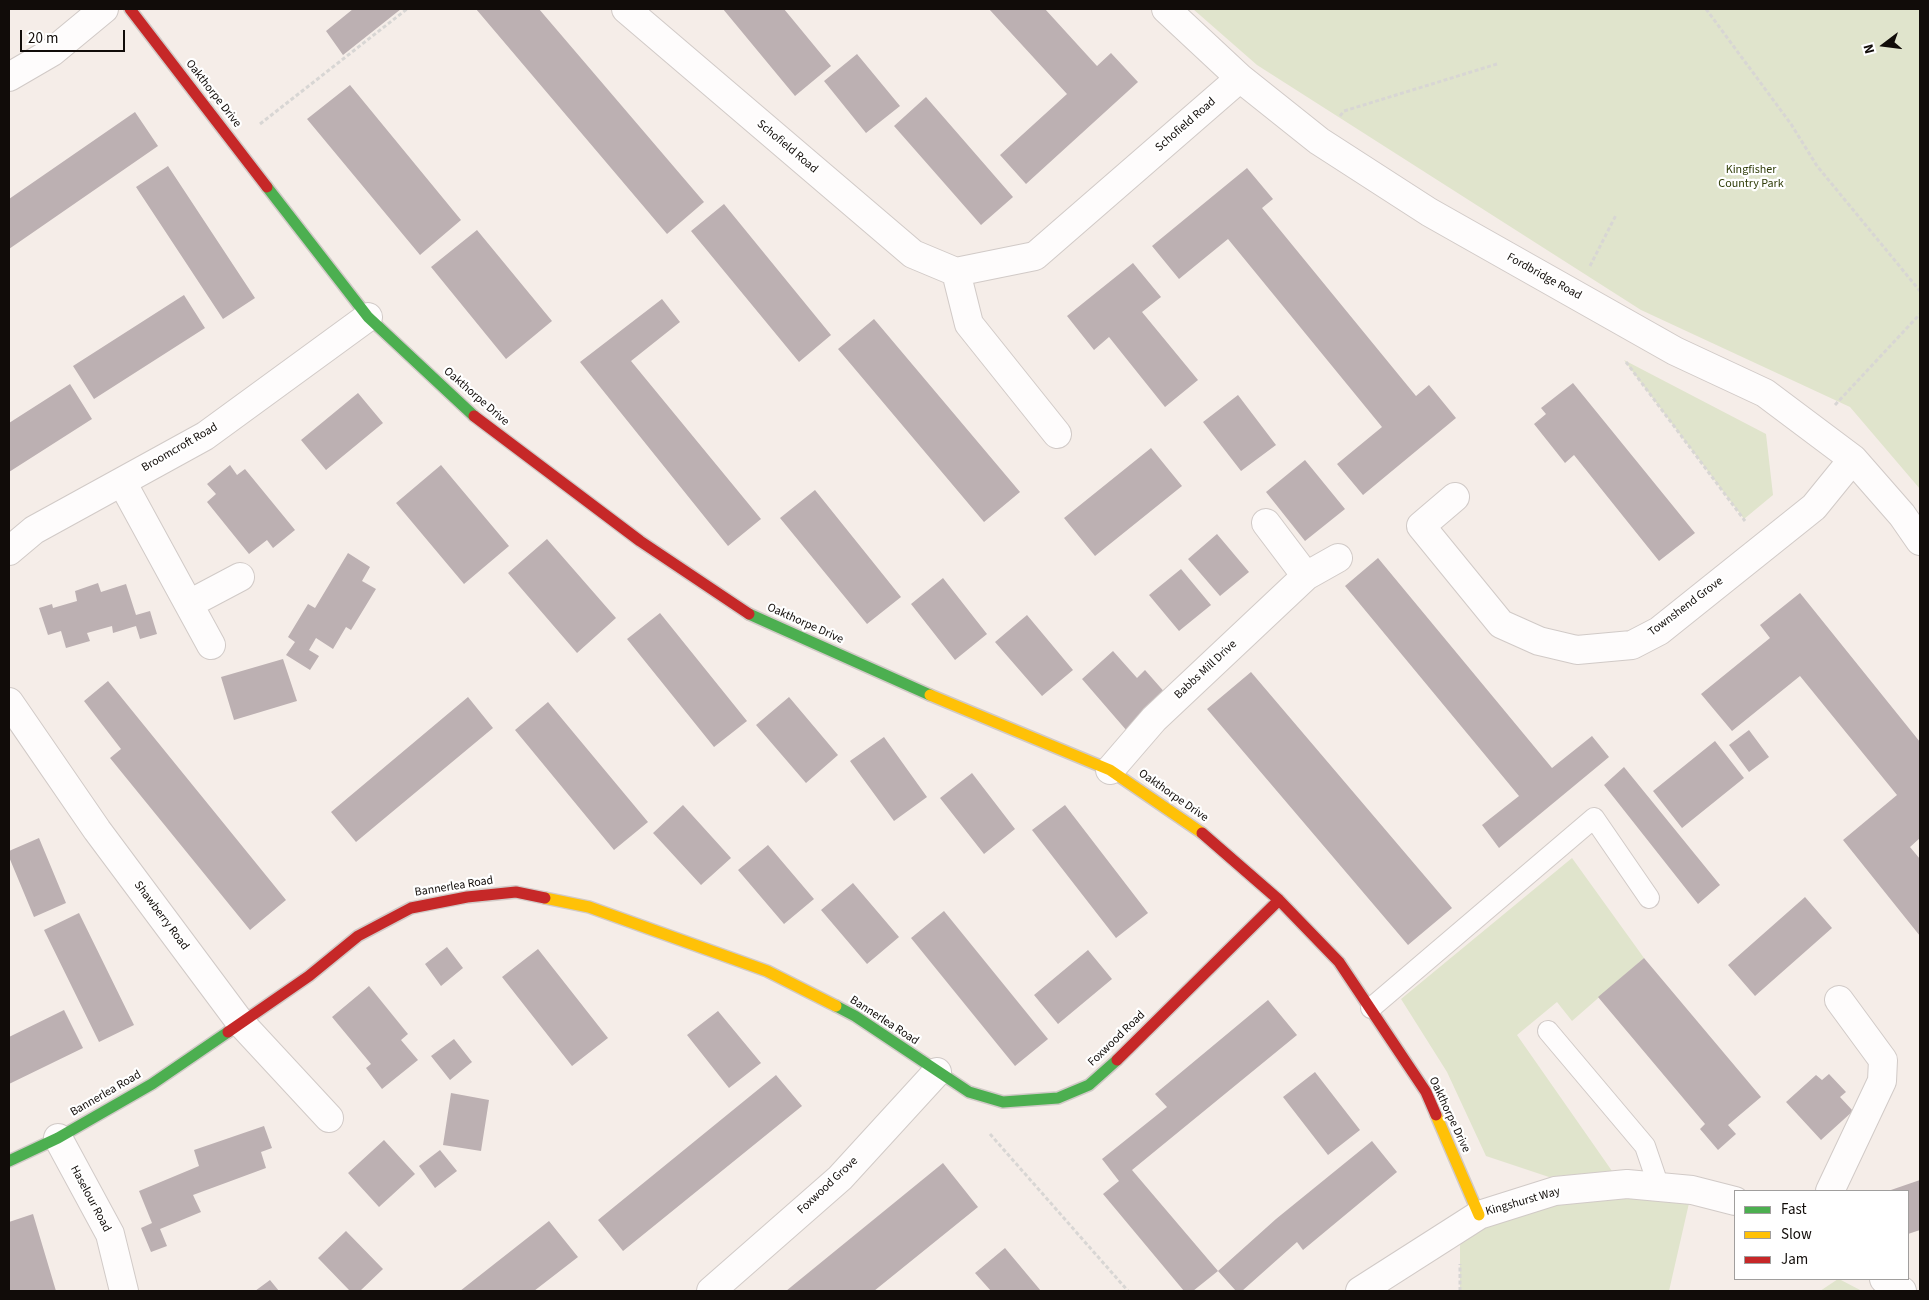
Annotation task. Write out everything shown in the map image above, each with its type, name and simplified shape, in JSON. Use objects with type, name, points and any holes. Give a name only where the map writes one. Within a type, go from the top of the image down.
[{"type":"street","points":[[9,77],[52,52],[104,9]]},
{"type":"street","name":"Oakthorpe Drive","points":[[130,9],[368,317],[470,414],[640,541],[753,616],[910,686],[1110,770],[1209,838],[1279,900],[1339,962],[1426,1092],[1479,1215]]},
{"type":"street","name":"Schofield Road","points":[[626,9],[913,254],[956,272],[1035,256],[1240,78]]},
{"type":"street","name":"Fordbridge Road","points":[[1166,9],[1240,78],[1319,141],[1429,212],[1675,351],[1765,393],[1853,459],[1902,515],[1920,541]]},
{"type":"street","points":[[956,272],[969,324],[1057,434]]},
{"type":"street","name":"Broomcroft Road","points":[[9,551],[34,530],[205,436],[368,317]]},
{"type":"street","name":"Townshend Grove","points":[[1455,498],[1421,526],[1500,624],[1539,641],[1576,650],[1632,645],[1659,631],[1814,507],[1853,459]]},
{"type":"street","points":[[122,482],[211,645]]},
{"type":"street","points":[[1266,523],[1306,576]]},
{"type":"street","name":"Babbs Mill Drive","points":[[1110,770],[1154,719],[1306,576],[1338,558]]},
{"type":"street","points":[[189,604],[240,577]]},
{"type":"street","name":"Shawberry Road","points":[[9,702],[97,830],[240,1022],[329,1118]]},
{"type":"street","name":"Bannerlea Road","points":[[9,1161],[58,1138],[152,1084],[309,976],[358,936],[411,908],[467,897],[516,892],[589,907],[767,971],[855,1016],[937,1072]]},
{"type":"street","name":"Foxwood Road","points":[[937,1072],[969,1092],[1003,1102],[1058,1098],[1089,1085],[1117,1060],[1279,900]]},
{"type":"street","points":[[1830,1190],[1882,1081],[1883,1060],[1839,1000]]},
{"type":"street","name":"Foxwood Grove","points":[[711,1291],[840,1178],[937,1072]]},
{"type":"street","name":"Haselour Road","points":[[58,1138],[110,1234],[124,1291]]},
{"type":"street","name":"Kingshurst Way","points":[[1360,1291],[1479,1215],[1555,1191],[1627,1184],[1692,1190],[1734,1201]]},
{"type":"street","points":[[1886,1280],[1902,1291]]},
{"type":"lane","points":[[1371,1008],[1594,818],[1648,898]]},
{"type":"lane","points":[[1548,1031],[1645,1146],[1658,1187]]},
{"type":"path","points":[[235,144],[407,9]]},
{"type":"path","points":[[1706,9],[1791,124],[1817,166],[1920,291]]},
{"type":"path","points":[[1319,141],[1344,111],[1497,64]]},
{"type":"path","points":[[1575,295],[1616,215]]},
{"type":"path","points":[[1812,429],[1920,314]]},
{"type":"path","points":[[1624,360],[1765,547]]},
{"type":"path","points":[[988,1130],[1128,1291]]},
{"type":"green space","name":"Kingfisher Country Park","points":[[1193,9],[1920,9],[1920,489],[1850,407],[1641,310],[1257,65]]},
{"type":"green space","points":[[1624,360],[1766,434],[1773,495],[1744,519]]},
{"type":"green space","points":[[1572,858],[1644,958],[1572,1021],[1557,1002],[1517,1035],[1612,1171],[1549,1177],[1486,1156],[1447,1072],[1401,999]]},
{"type":"green space","points":[[1692,1190],[1669,1291],[1460,1291],[1460,1245],[1479,1215],[1555,1191]]},
{"type":"green space","points":[[1836,1280],[1841,1280],[1862,1291],[1820,1291]]},
{"type":"building","points":[[353,9],[401,9],[343,55],[326,31]]},
{"type":"building","points":[[476,9],[539,9],[704,202],[667,234]]},
{"type":"building","points":[[723,9],[784,9],[831,66],[795,96]]},
{"type":"building","points":[[989,9],[1045,9],[1097,66],[1111,53],[1138,82],[1026,184],[1000,155],[1067,94]]},
{"type":"building","points":[[857,54],[900,106],[866,133],[824,81]]},
{"type":"building","points":[[350,85],[461,220],[420,255],[307,119]]},
{"type":"building","points":[[926,97],[1013,197],[981,225],[894,126]]},
{"type":"building","points":[[135,112],[158,146],[9,249],[9,199]]},
{"type":"building","points":[[168,166],[255,298],[223,319],[136,187]]},
{"type":"building","points":[[1247,168],[1273,199],[1262,208],[1416,396],[1429,385],[1456,418],[1363,495],[1337,464],[1382,427],[1228,239],[1179,279],[1152,246]]},
{"type":"building","points":[[724,204],[831,335],[799,362],[691,231]]},
{"type":"building","points":[[477,230],[552,321],[506,359],[431,267]]},
{"type":"building","points":[[1133,263],[1161,297],[1142,312],[1198,380],[1165,407],[1109,337],[1094,350],[1067,316]]},
{"type":"building","points":[[184,295],[205,328],[94,399],[73,366]]},
{"type":"building","points":[[662,299],[680,322],[631,361],[761,519],[728,546],[580,362]]},
{"type":"building","points":[[874,319],[1020,492],[984,522],[838,349]]},
{"type":"building","points":[[1573,383],[1695,533],[1659,561],[1574,455],[1565,463],[1534,424],[1546,414],[1541,408]]},
{"type":"building","points":[[70,384],[92,419],[9,472],[9,423]]},
{"type":"building","points":[[358,393],[383,423],[326,470],[301,440]]},
{"type":"building","points":[[1238,395],[1276,445],[1241,471],[1203,422]]},
{"type":"building","points":[[1151,448],[1182,486],[1095,556],[1064,518]]},
{"type":"building","points":[[1305,460],[1345,509],[1305,541],[1266,492]]},
{"type":"building","points":[[230,465],[237,475],[245,469],[295,530],[273,548],[267,540],[249,554],[207,502],[216,494],[207,484]]},
{"type":"building","points":[[441,465],[509,546],[464,584],[396,503]]},
{"type":"building","points":[[815,490],[901,597],[867,624],[780,518]]},
{"type":"building","points":[[1217,534],[1249,572],[1220,596],[1188,559]]},
{"type":"building","points":[[547,539],[616,618],[577,653],[508,573]]},
{"type":"building","points":[[348,553],[370,567],[362,581],[376,589],[351,630],[346,627],[333,649],[316,638],[309,650],[319,656],[310,670],[286,655],[295,642],[288,637],[308,604],[315,608]]},
{"type":"building","points":[[1378,558],[1552,768],[1592,736],[1609,757],[1499,848],[1482,825],[1519,796],[1345,586]]},
{"type":"building","points":[[1181,569],[1211,605],[1179,631],[1149,595]]},
{"type":"building","points":[[943,578],[987,634],[955,660],[911,604]]},
{"type":"building","points":[[98,583],[101,592],[126,584],[136,615],[150,611],[157,634],[140,639],[136,626],[113,633],[112,626],[87,633],[90,641],[66,648],[61,631],[48,635],[39,608],[52,604],[53,608],[77,601],[75,591]]},
{"type":"building","points":[[1800,593],[1920,742],[1920,838],[1910,847],[1920,859],[1920,936],[1843,840],[1897,795],[1800,676],[1732,731],[1701,694],[1770,638],[1760,625]]},
{"type":"building","points":[[660,613],[747,721],[714,747],[627,639]]},
{"type":"building","points":[[1027,615],[1073,670],[1042,696],[995,642]]},
{"type":"building","points":[[1113,651],[1137,678],[1145,670],[1167,695],[1127,731],[1082,679]]},
{"type":"building","points":[[283,659],[297,701],[234,720],[221,677]]},
{"type":"building","points":[[1251,672],[1452,908],[1408,945],[1207,709]]},
{"type":"building","points":[[108,681],[286,900],[250,930],[110,758],[121,749],[84,701]]},
{"type":"building","points":[[468,697],[493,728],[356,842],[331,812]]},
{"type":"building","points":[[789,697],[838,755],[806,783],[756,725]]},
{"type":"building","points":[[548,702],[648,822],[614,850],[515,730]]},
{"type":"building","points":[[1749,730],[1769,757],[1749,772],[1729,745]]},
{"type":"building","points":[[884,737],[927,797],[894,821],[850,761]]},
{"type":"building","points":[[1715,741],[1744,778],[1682,828],[1653,791]]},
{"type":"building","points":[[1624,767],[1720,885],[1698,904],[1604,785]]},
{"type":"building","points":[[972,773],[1015,829],[984,854],[940,798]]},
{"type":"building","points":[[683,805],[731,858],[701,885],[653,833]]},
{"type":"building","points":[[1065,805],[1148,913],[1116,938],[1032,830]]},
{"type":"building","points":[[39,838],[66,903],[34,917],[9,857],[9,851]]},
{"type":"building","points":[[768,845],[814,899],[784,924],[738,870]]},
{"type":"building","points":[[853,883],[899,937],[867,964],[821,910]]},
{"type":"building","points":[[1805,897],[1832,928],[1755,996],[1728,965]]},
{"type":"building","points":[[944,911],[1048,1039],[1015,1066],[911,938]]},
{"type":"building","points":[[79,913],[134,1025],[99,1042],[44,930]]},
{"type":"building","points":[[447,947],[463,968],[441,986],[425,964]]},
{"type":"building","points":[[538,949],[608,1038],[572,1066],[502,977]]},
{"type":"building","points":[[1088,950],[1112,979],[1058,1024],[1034,995]]},
{"type":"building","points":[[1644,958],[1761,1097],[1728,1125],[1736,1134],[1718,1150],[1700,1129],[1705,1124],[1598,997]]},
{"type":"building","points":[[369,986],[408,1034],[401,1040],[418,1060],[382,1089],[366,1068],[371,1064],[332,1017]]},
{"type":"building","points":[[1268,1000],[1297,1035],[1132,1170],[1218,1271],[1193,1291],[1184,1291],[1103,1194],[1119,1181],[1102,1159],[1167,1107],[1155,1094]]},
{"type":"building","points":[[64,1010],[83,1048],[9,1084],[9,1037]]},
{"type":"building","points":[[718,1011],[761,1063],[729,1088],[687,1035]]},
{"type":"building","points":[[454,1039],[472,1062],[450,1080],[431,1056]]},
{"type":"building","points":[[1315,1072],[1360,1130],[1328,1155],[1283,1097]]},
{"type":"building","points":[[1829,1074],[1846,1092],[1840,1097],[1853,1111],[1821,1140],[1786,1102],[1816,1075],[1822,1080]]},
{"type":"building","points":[[776,1075],[802,1106],[623,1251],[598,1220]]},
{"type":"building","points":[[451,1093],[489,1100],[481,1151],[443,1145]]},
{"type":"building","points":[[264,1126],[272,1148],[261,1152],[266,1168],[193,1195],[201,1212],[160,1229],[167,1246],[151,1252],[141,1228],[152,1223],[139,1191],[199,1166],[194,1150]]},
{"type":"building","points":[[384,1140],[415,1174],[379,1207],[348,1173]]},
{"type":"building","points":[[1372,1141],[1397,1172],[1303,1250],[1297,1242],[1242,1291],[1236,1291],[1218,1271],[1276,1219]]},
{"type":"building","points":[[440,1150],[457,1171],[435,1188],[419,1166]]},
{"type":"building","points":[[943,1163],[978,1207],[874,1291],[786,1291]]},
{"type":"building","points":[[1920,1180],[1920,1230],[1909,1234],[1909,1190],[1891,1190]]},
{"type":"building","points":[[33,1214],[56,1291],[9,1291],[9,1222]]},
{"type":"building","points":[[549,1221],[578,1257],[534,1291],[460,1291]]},
{"type":"building","points":[[346,1231],[383,1269],[360,1291],[350,1291],[318,1258]]},
{"type":"building","points":[[1005,1248],[1041,1291],[991,1291],[975,1273]]},
{"type":"building","points":[[270,1280],[279,1291],[255,1291]]},
{"type":"traffic: fast","points":[[267,187],[368,317],[474,416]]},
{"type":"traffic: fast","points":[[749,614],[930,695]]},
{"type":"traffic: fast","points":[[836,1006],[855,1016],[969,1092],[1003,1102],[1058,1098],[1089,1085],[1117,1060]]},
{"type":"traffic: fast","points":[[9,1161],[58,1138],[152,1084],[228,1032]]},
{"type":"traffic: slow","points":[[930,695],[1110,770],[1202,833]]},
{"type":"traffic: slow","points":[[545,898],[589,907],[767,971],[836,1006]]},
{"type":"traffic: slow","points":[[1436,1115],[1479,1215]]},
{"type":"traffic: jam","points":[[130,9],[267,187]]},
{"type":"traffic: jam","points":[[474,416],[640,541],[749,614]]},
{"type":"traffic: jam","points":[[1202,833],[1279,900],[1339,962],[1426,1092],[1436,1115]]},
{"type":"traffic: jam","points":[[228,1032],[309,976],[358,936],[411,908],[467,897],[516,892],[545,898]]},
{"type":"traffic: jam","points":[[1117,1060],[1279,900]]}]
